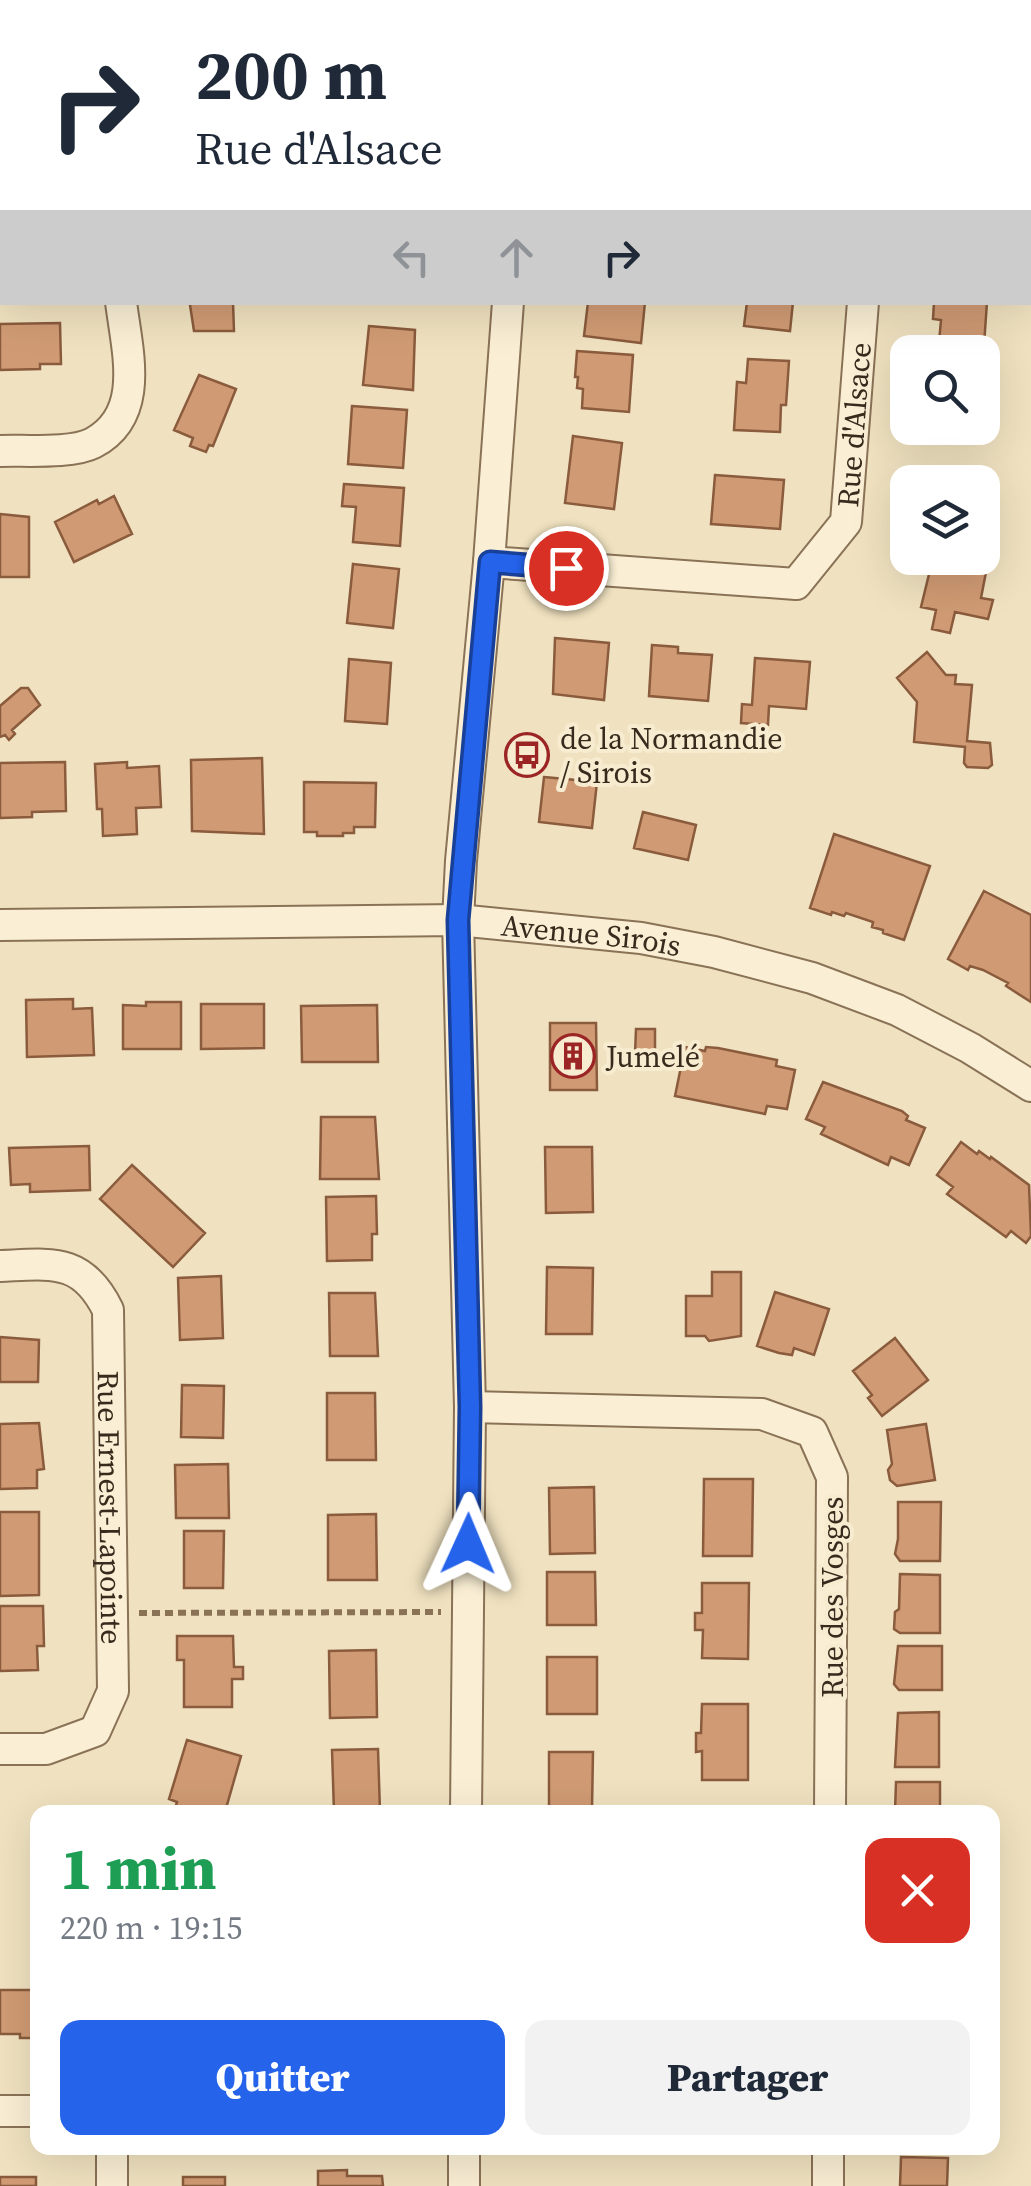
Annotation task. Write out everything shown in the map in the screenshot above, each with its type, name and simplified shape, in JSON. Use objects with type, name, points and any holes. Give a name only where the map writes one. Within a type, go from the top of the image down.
[{"type":"street","points":[[0,451],[92,444],[122,416],[131,384],[122,305]]},
{"type":"street","points":[[466,1805],[470,1407],[458,920],[490,562],[508,305]]},
{"type":"street","name":"Rue d'Alsace","points":[[490,562],[796,584],[846,522],[862,305]]},
{"type":"street","name":"Avenue Sirois","points":[[0,925],[458,920],[640,938],[714,952],[812,978],[897,1010],[1031,1086]]},
{"type":"street","name":"Rue Ernest-Lapointe","points":[[0,1266],[60,1264],[96,1286],[108,1310],[114,1691],[94,1732],[46,1749],[0,1748]]},
{"type":"street","name":"Rue des Vosges","points":[[470,1407],[762,1414],[812,1432],[832,1476],[830,1805]]},
{"type":"street","points":[[0,2112],[30,2111]]},
{"type":"street","points":[[112,2155],[112,2186]]},
{"type":"street","points":[[464,2155],[464,2186]]},
{"type":"street","points":[[828,2155],[828,2186]]},
{"type":"path","points":[[112,1613],[468,1612]]},
{"type":"building","points":[[190,305],[233,305],[234,331],[194,331]]},
{"type":"building","points":[[588,305],[645,305],[641,343],[584,336]]},
{"type":"building","points":[[747,305],[793,305],[790,331],[744,326]]},
{"type":"building","points":[[934,305],[987,305],[985,335],[940,335],[941,320],[933,319]]},
{"type":"building","points":[[60,323],[61,364],[0,370],[0,324]]},
{"type":"building","points":[[369,326],[415,330],[413,390],[363,385]]},
{"type":"building","points":[[577,351],[633,355],[629,412],[582,408],[583,389],[577,388],[575,377]]},
{"type":"building","points":[[748,359],[789,361],[780,432],[734,430],[737,382],[746,383]]},
{"type":"building","points":[[199,375],[236,389],[213,446],[209,445],[206,452],[190,446],[193,438],[174,430]]},
{"type":"building","points":[[352,406],[407,410],[403,468],[348,464]]},
{"type":"building","points":[[573,436],[622,443],[614,509],[565,503]]},
{"type":"building","points":[[715,475],[784,480],[780,529],[711,524]]},
{"type":"building","points":[[344,484],[404,488],[400,546],[353,542],[356,507],[342,506]]},
{"type":"building","points":[[114,496],[132,534],[74,562],[55,522],[97,500],[99,504]]},
{"type":"building","points":[[0,514],[29,517],[29,577],[0,577]]},
{"type":"building","points":[[353,564],[399,569],[393,628],[347,623]]},
{"type":"building","points":[[929,575],[985,575],[981,598],[993,600],[988,619],[955,612],[950,633],[932,629],[936,610],[921,607]]},
{"type":"building","points":[[555,638],[609,643],[604,700],[553,694]]},
{"type":"building","points":[[652,645],[678,647],[678,653],[712,655],[708,701],[649,696]]},
{"type":"building","points":[[927,652],[946,675],[956,675],[955,684],[972,685],[967,741],[990,743],[992,765],[988,768],[967,767],[965,747],[914,742],[917,702],[897,678]]},
{"type":"building","points":[[755,658],[810,662],[806,709],[769,706],[768,725],[741,723],[742,704],[752,705]]},
{"type":"building","points":[[349,659],[391,663],[387,724],[345,721]]},
{"type":"building","points":[[21,688],[28,688],[40,705],[12,730],[15,734],[9,740],[5,735],[0,737],[0,706]]},
{"type":"building","points":[[262,758],[264,834],[192,831],[191,760]]},
{"type":"building","points":[[65,762],[66,811],[0,818],[0,763]]},
{"type":"building","points":[[127,762],[127,768],[159,766],[161,807],[136,808],[137,834],[103,836],[95,764]]},
{"type":"building","points":[[544,777],[597,782],[592,828],[539,822]]},
{"type":"building","points":[[304,782],[376,783],[375,827],[354,827],[354,833],[343,836],[304,832]]},
{"type":"building","points":[[643,812],[696,825],[688,860],[634,848]]},
{"type":"building","points":[[834,834],[930,866],[904,940],[872,927],[873,922],[810,908]]},
{"type":"building","points":[[984,891],[1031,915],[1031,1002],[1006,986],[1008,983],[983,970],[970,966],[968,970],[948,959]]},
{"type":"building","points":[[73,999],[73,1009],[92,1008],[94,1055],[27,1057],[26,1000]]},
{"type":"building","points":[[146,1002],[181,1002],[181,1049],[123,1049],[123,1005],[146,1006]]},
{"type":"building","points":[[201,1004],[264,1004],[264,1048],[201,1049]]},
{"type":"building","points":[[377,1005],[378,1062],[302,1062],[301,1006]]},
{"type":"building","name":"Jumelé","points":[[550,1023],[596,1023],[597,1090],[550,1090]]},
{"type":"building","points":[[636,1029],[655,1029],[655,1054],[635,1054]]},
{"type":"building","points":[[685,1047],[705,1051],[706,1047],[718,1048],[777,1060],[776,1066],[795,1070],[787,1109],[767,1106],[765,1114],[675,1096]]},
{"type":"building","points":[[823,1082],[902,1111],[908,1116],[906,1120],[925,1128],[909,1165],[891,1157],[888,1165],[821,1134],[825,1127],[806,1119]]},
{"type":"building","points":[[321,1117],[375,1117],[379,1179],[320,1179]]},
{"type":"building","points":[[961,1142],[977,1154],[979,1151],[991,1157],[1029,1185],[1031,1236],[1026,1243],[1011,1231],[1006,1237],[947,1194],[953,1187],[937,1175]]},
{"type":"building","points":[[89,1146],[90,1190],[30,1192],[30,1184],[11,1185],[9,1148]]},
{"type":"building","name":"Jumelé","points":[[545,1147],[592,1147],[593,1212],[546,1213]]},
{"type":"building","points":[[132,1165],[205,1233],[173,1267],[100,1199]]},
{"type":"building","points":[[376,1196],[377,1234],[372,1234],[372,1260],[327,1261],[326,1197]]},
{"type":"building","points":[[547,1267],[593,1268],[592,1334],[546,1334]]},
{"type":"building","points":[[712,1272],[741,1272],[741,1336],[709,1341],[705,1336],[686,1336],[686,1296],[712,1296]]},
{"type":"building","points":[[221,1276],[223,1338],[180,1340],[178,1278]]},
{"type":"building","points":[[775,1292],[829,1309],[814,1355],[794,1348],[792,1355],[757,1346]]},
{"type":"building","points":[[329,1293],[375,1293],[378,1356],[330,1356]]},
{"type":"building","points":[[0,1337],[39,1340],[38,1382],[0,1382]]},
{"type":"building","points":[[895,1338],[928,1380],[882,1416],[853,1371]]},
{"type":"building","points":[[182,1385],[224,1386],[223,1438],[181,1437]]},
{"type":"building","points":[[327,1393],[375,1393],[376,1460],[327,1460]]},
{"type":"building","points":[[39,1423],[44,1469],[37,1470],[37,1488],[0,1489],[0,1424]]},
{"type":"building","points":[[926,1424],[935,1480],[897,1486],[890,1480],[888,1470],[892,1464],[887,1430]]},
{"type":"building","points":[[228,1464],[229,1518],[176,1518],[175,1465]]},
{"type":"building","points":[[704,1479],[753,1479],[752,1556],[703,1556]]},
{"type":"building","points":[[594,1487],[595,1553],[550,1554],[549,1488]]},
{"type":"building","points":[[898,1502],[941,1502],[940,1561],[900,1561],[895,1554]]},
{"type":"building","points":[[0,1512],[39,1512],[39,1595],[0,1596]]},
{"type":"building","points":[[376,1514],[377,1580],[328,1580],[328,1515]]},
{"type":"building","points":[[184,1531],[224,1531],[223,1588],[184,1588]]},
{"type":"building","points":[[547,1572],[595,1572],[596,1625],[547,1625]]},
{"type":"building","points":[[900,1574],[940,1575],[940,1633],[900,1633],[894,1629]]},
{"type":"building","points":[[702,1583],[749,1583],[748,1659],[702,1658],[703,1630],[695,1630],[695,1613],[702,1613]]},
{"type":"building","points":[[0,1606],[43,1606],[44,1646],[37,1646],[38,1670],[0,1671]]},
{"type":"building","points":[[177,1636],[233,1636],[234,1667],[243,1667],[243,1679],[232,1679],[232,1707],[184,1707],[184,1660],[177,1660]]},
{"type":"building","points":[[898,1646],[942,1646],[942,1690],[899,1690],[894,1684]]},
{"type":"building","points":[[376,1650],[377,1717],[330,1718],[329,1651]]},
{"type":"building","points":[[547,1657],[597,1657],[597,1714],[547,1714]]},
{"type":"building","points":[[702,1704],[748,1704],[748,1780],[702,1780],[702,1751],[696,1752],[696,1733],[701,1733]]},
{"type":"building","points":[[939,1712],[939,1767],[895,1767],[898,1713]]},
{"type":"building","points":[[187,1740],[241,1756],[227,1805],[176,1805],[169,1799]]},
{"type":"building","points":[[378,1749],[380,1805],[334,1805],[332,1750]]},
{"type":"building","points":[[549,1752],[593,1752],[592,1805],[549,1805]]},
{"type":"building","points":[[896,1782],[940,1782],[940,1805],[895,1805]]},
{"type":"building","points":[[0,1990],[30,1990],[30,2038],[0,2034]]},
{"type":"building","points":[[901,2157],[948,2158],[947,2186],[900,2186]]},
{"type":"building","points":[[347,2170],[347,2176],[382,2176],[383,2186],[318,2186],[318,2171]]},
{"type":"building","points":[[0,2177],[36,2177],[36,2186],[0,2186]]},
{"type":"building","points":[[183,2177],[225,2177],[225,2186],[183,2186]]},
{"type":"place","name":"de la Normandie / Sirois","points":[[527,755]]},
{"type":"place","name":"Jumelé","points":[[573,1056]]},
{"type":"route","points":[[468,1544],[470,1407],[458,920],[490,562],[566,568]]}]
